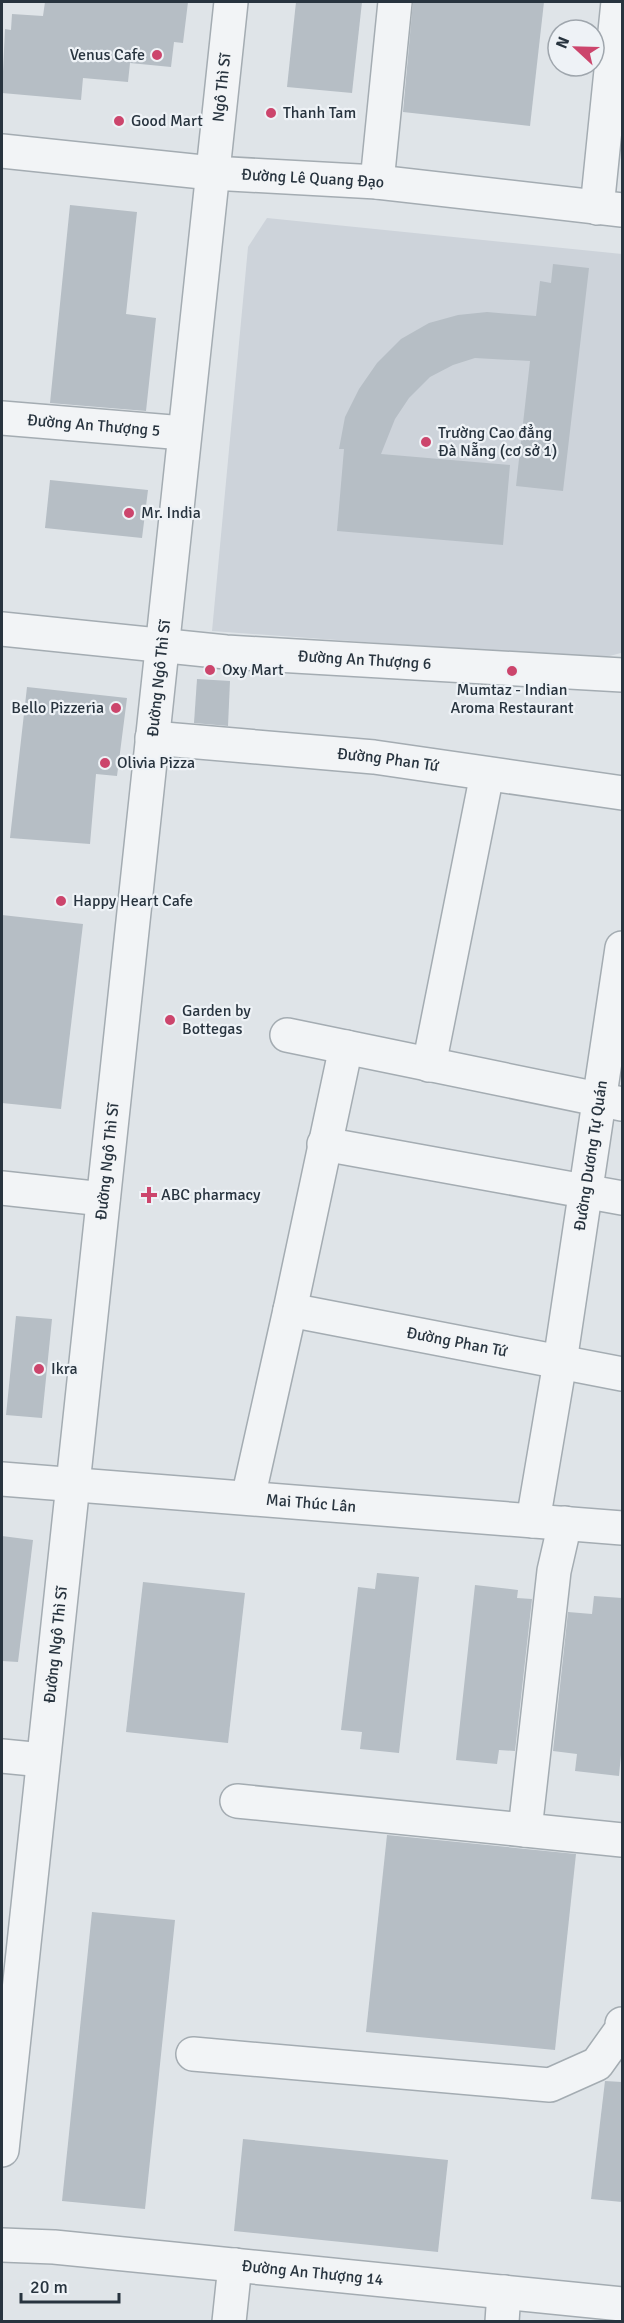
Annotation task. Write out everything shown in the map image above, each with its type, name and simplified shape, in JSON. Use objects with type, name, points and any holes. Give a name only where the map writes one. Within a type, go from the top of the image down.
[{"type":"street","name":"Ngô Thì Sĩ","points":[[212,173],[231,2]]},
{"type":"street","points":[[377,182],[394,2]]},
{"type":"street","points":[[610,209],[618,2]]},
{"type":"street","name":"Đường Lê Quang Đạo","points":[[2,151],[212,173],[377,182],[610,209]]},
{"type":"street","name":"Đường Ngô Thì Sĩ","points":[[2,2150],[13,1934],[43,1760],[212,173]]},
{"type":"street","name":"Đường An Thượng 5","points":[[2,418],[184,433]]},
{"type":"street","name":"Đường An Thượng 6","points":[[2,629],[161,647],[622,675]]},
{"type":"street","name":"Đường Phan Tứ","points":[[152,738],[374,757],[622,793]]},
{"type":"street","points":[[429,1065],[487,774]]},
{"type":"street","name":"Đường Dương Tự Quán","points":[[533,1521],[586,1190],[611,1102],[622,948]]},
{"type":"street","points":[[287,1035],[611,1102]]},
{"type":"street","points":[[248,1498],[346,1047]]},
{"type":"street","points":[[324,1144],[622,1197]]},
{"type":"street","points":[[2,1188],[103,1199]]},
{"type":"street","name":"Đường Phan Tứ","points":[[290,1310],[622,1374]]},
{"type":"street","name":"Mai Thúc Lân","points":[[2,1479],[622,1528]]},
{"type":"street","points":[[525,1830],[554,1571],[565,1523]]},
{"type":"street","points":[[2,1756],[43,1760]]},
{"type":"street","points":[[237,1801],[622,1840]]},
{"type":"street","points":[[193,2054],[550,2085],[597,2064],[622,2029],[622,2024]]},
{"type":"street","name":"Đường An Thượng 14","points":[[2,2245],[54,2247],[235,2265],[503,2307],[622,2304]]},
{"type":"street","points":[[230,2322],[235,2265]]},
{"type":"shaded area","name":"Trường Cao đẳng Đà Nẵng (cơ sở 1)","points":[[267,218],[622,254],[621,653],[598,659],[212,631],[248,247]]},
{"type":"building","points":[[45,2],[188,2],[183,43],[174,42],[171,67],[130,63],[128,82],[83,78],[81,100],[2,93],[5,29],[11,30],[12,14],[43,16]]},
{"type":"building","points":[[296,2],[362,2],[352,93],[287,87]]},
{"type":"building","points":[[413,2],[544,2],[530,126],[403,112]]},
{"type":"building","points":[[70,205],[137,212],[126,314],[156,318],[146,411],[50,403]]},
{"type":"building","points":[[553,264],[589,268],[563,491],[516,486],[530,361],[475,358],[453,365],[430,377],[409,398],[395,419],[381,454],[510,465],[503,545],[337,531],[344,449],[339,449],[345,417],[359,389],[377,363],[401,339],[429,323],[458,315],[487,312],[536,316],[540,281],[551,283]]},
{"type":"building","points":[[50,480],[148,490],[142,538],[45,528]]},
{"type":"building","points":[[197,679],[230,681],[228,726],[194,723]]},
{"type":"building","points":[[27,687],[127,698],[117,776],[96,774],[90,844],[10,838]]},
{"type":"building","points":[[2,915],[83,924],[61,1109],[2,1103]]},
{"type":"building","points":[[16,1316],[52,1319],[42,1418],[6,1415]]},
{"type":"building","points":[[2,1536],[33,1540],[18,1662],[2,1661]]},
{"type":"building","points":[[377,1573],[419,1577],[399,1753],[360,1749],[362,1732],[341,1730],[358,1587],[375,1589]]},
{"type":"building","points":[[143,1582],[245,1593],[228,1743],[126,1732]]},
{"type":"building","points":[[475,1585],[518,1590],[517,1598],[532,1599],[515,1751],[499,1750],[497,1764],[456,1760]]},
{"type":"building","points":[[594,1596],[622,1598],[622,1744],[619,1776],[575,1771],[577,1754],[553,1751],[568,1612],[592,1614]]},
{"type":"building","points":[[387,1835],[576,1854],[555,2050],[366,2032]]},
{"type":"building","points":[[92,1912],[175,1920],[145,2209],[62,2201]]},
{"type":"building","points":[[605,2081],[622,2082],[622,2202],[591,2199]]},
{"type":"building","points":[[243,2139],[448,2160],[438,2252],[234,2231]]},
{"type":"place","name":"Venus Cafe","points":[[157,55]]},
{"type":"place","name":"Thanh Tam","points":[[271,113]]},
{"type":"place","name":"Good Mart","points":[[119,121]]},
{"type":"place","name":"Trường Cao đẳng Đà Nẵng (cơ sở 1)","points":[[426,442]]},
{"type":"place","name":"Mr. India","points":[[129,513]]},
{"type":"place","name":"Oxy Mart","points":[[210,670]]},
{"type":"place","name":"Mumtaz - Indian Aroma Restaurant","points":[[512,671]]},
{"type":"place","name":"Bello Pizzeria","points":[[116,708]]},
{"type":"place","name":"Olivia Pizza","points":[[105,763]]},
{"type":"place","name":"Happy Heart Cafe","points":[[61,901]]},
{"type":"place","name":"Garden by Bottegas","points":[[170,1020]]},
{"type":"place","name":"ABC pharmacy","points":[[149,1195]]},
{"type":"place","name":"Ikra","points":[[39,1369]]}]
